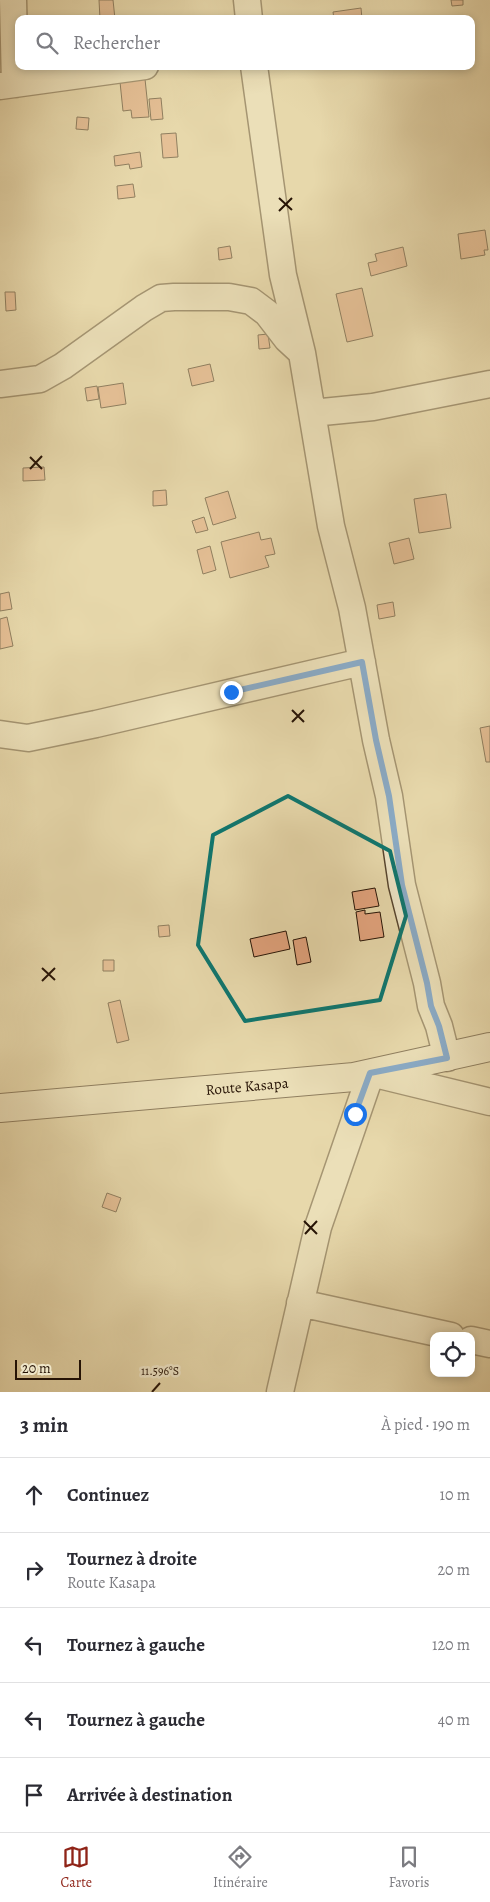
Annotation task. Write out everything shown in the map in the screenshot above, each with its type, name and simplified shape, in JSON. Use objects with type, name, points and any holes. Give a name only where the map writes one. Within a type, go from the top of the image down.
[{"type":"main road","name":"Route Kasapa","points":[[0,1108],[344,1078],[447,1058],[490,1047]]},
{"type":"street","points":[[12,0],[8,85],[116,70]]},
{"type":"street","points":[[247,0],[249,15]]},
{"type":"street","points":[[249,70],[283,275],[302,353],[332,526],[352,608],[376,740],[389,796],[402,885],[431,1006],[439,1026],[447,1058]]},
{"type":"street","points":[[0,384],[40,379],[64,366],[144,308],[161,298],[229,298],[251,301],[267,313],[287,339],[302,353]]},
{"type":"street","points":[[312,413],[373,406],[490,384]]},
{"type":"street","points":[[0,734],[28,738],[362,662]]},
{"type":"street","points":[[280,1392],[318,1227],[370,1073],[490,1102]]},
{"type":"street","points":[[300,1303],[433,1332]]},
{"type":"street","points":[[475,1341],[490,1344]]},
{"type":"highlighted area","points":[[288,796],[390,851],[406,916],[380,1000],[245,1021],[198,945],[213,835]]},
{"type":"building","points":[[99,0],[113,0],[115,15],[100,15]]},
{"type":"building","points":[[451,0],[463,0],[463,5],[452,6]]},
{"type":"building","points":[[361,8],[362,15],[333,15],[333,12]]},
{"type":"building","points":[[145,79],[149,117],[132,118],[131,110],[123,111],[120,82]]},
{"type":"building","points":[[161,98],[163,119],[151,120],[149,99]]},
{"type":"building","points":[[77,117],[89,118],[88,130],[76,129]]},
{"type":"building","points":[[176,133],[178,157],[163,158],[161,134]]},
{"type":"building","points":[[140,152],[142,167],[130,169],[129,164],[115,166],[114,156]]},
{"type":"building","points":[[133,184],[135,197],[118,199],[117,186]]},
{"type":"building","points":[[485,230],[488,250],[484,250],[485,255],[461,259],[458,234]]},
{"type":"building","points":[[230,246],[232,258],[219,260],[218,248]]},
{"type":"building","points":[[403,247],[407,266],[371,276],[368,263],[377,261],[375,254]]},
{"type":"building","points":[[362,288],[373,336],[347,342],[336,294]]},
{"type":"building","points":[[5,292],[15,292],[16,310],[6,311]]},
{"type":"building","points":[[268,334],[270,348],[259,349],[258,335]]},
{"type":"building","points":[[210,364],[214,381],[192,386],[188,369]]},
{"type":"building","points":[[123,383],[126,404],[101,408],[98,387]]},
{"type":"building","points":[[97,386],[99,399],[87,401],[85,388]]},
{"type":"building","points":[[44,467],[45,480],[23,481],[23,468]]},
{"type":"building","points":[[166,490],[167,505],[153,506],[153,491]]},
{"type":"building","points":[[228,491],[236,518],[213,525],[205,498]]},
{"type":"building","points":[[446,494],[451,528],[419,533],[414,499]]},
{"type":"building","points":[[204,517],[208,530],[196,533],[192,521]]},
{"type":"building","points":[[259,532],[261,540],[271,538],[275,554],[265,556],[269,567],[230,578],[221,542]]},
{"type":"building","points":[[409,538],[414,559],[394,564],[389,543]]},
{"type":"building","points":[[210,546],[216,570],[203,574],[197,550]]},
{"type":"building","points":[[9,592],[12,609],[0,611],[0,594]]},
{"type":"building","points":[[393,602],[395,616],[379,619],[377,605]]},
{"type":"building","points":[[7,617],[13,646],[0,649],[0,619]]},
{"type":"building","points":[[490,726],[490,762],[486,762],[480,728]]},
{"type":"building","points":[[375,888],[379,906],[355,910],[352,892]]},
{"type":"building","points":[[365,910],[365,914],[380,912],[384,937],[360,941],[356,912]]},
{"type":"building","points":[[169,925],[170,936],[159,937],[158,926]]},
{"type":"building","points":[[286,931],[290,949],[254,957],[250,939]]},
{"type":"building","points":[[306,937],[311,962],[297,965],[293,940]]},
{"type":"building","points":[[103,960],[114,960],[114,971],[103,971]]},
{"type":"building","points":[[120,1000],[129,1040],[117,1043],[108,1003]]},
{"type":"building","points":[[107,1193],[121,1198],[116,1212],[102,1207]]},
{"type":"route","points":[[231,692],[362,662],[376,740],[389,796],[402,885],[431,1006],[439,1026],[447,1058],[370,1073],[355,1114]]}]
